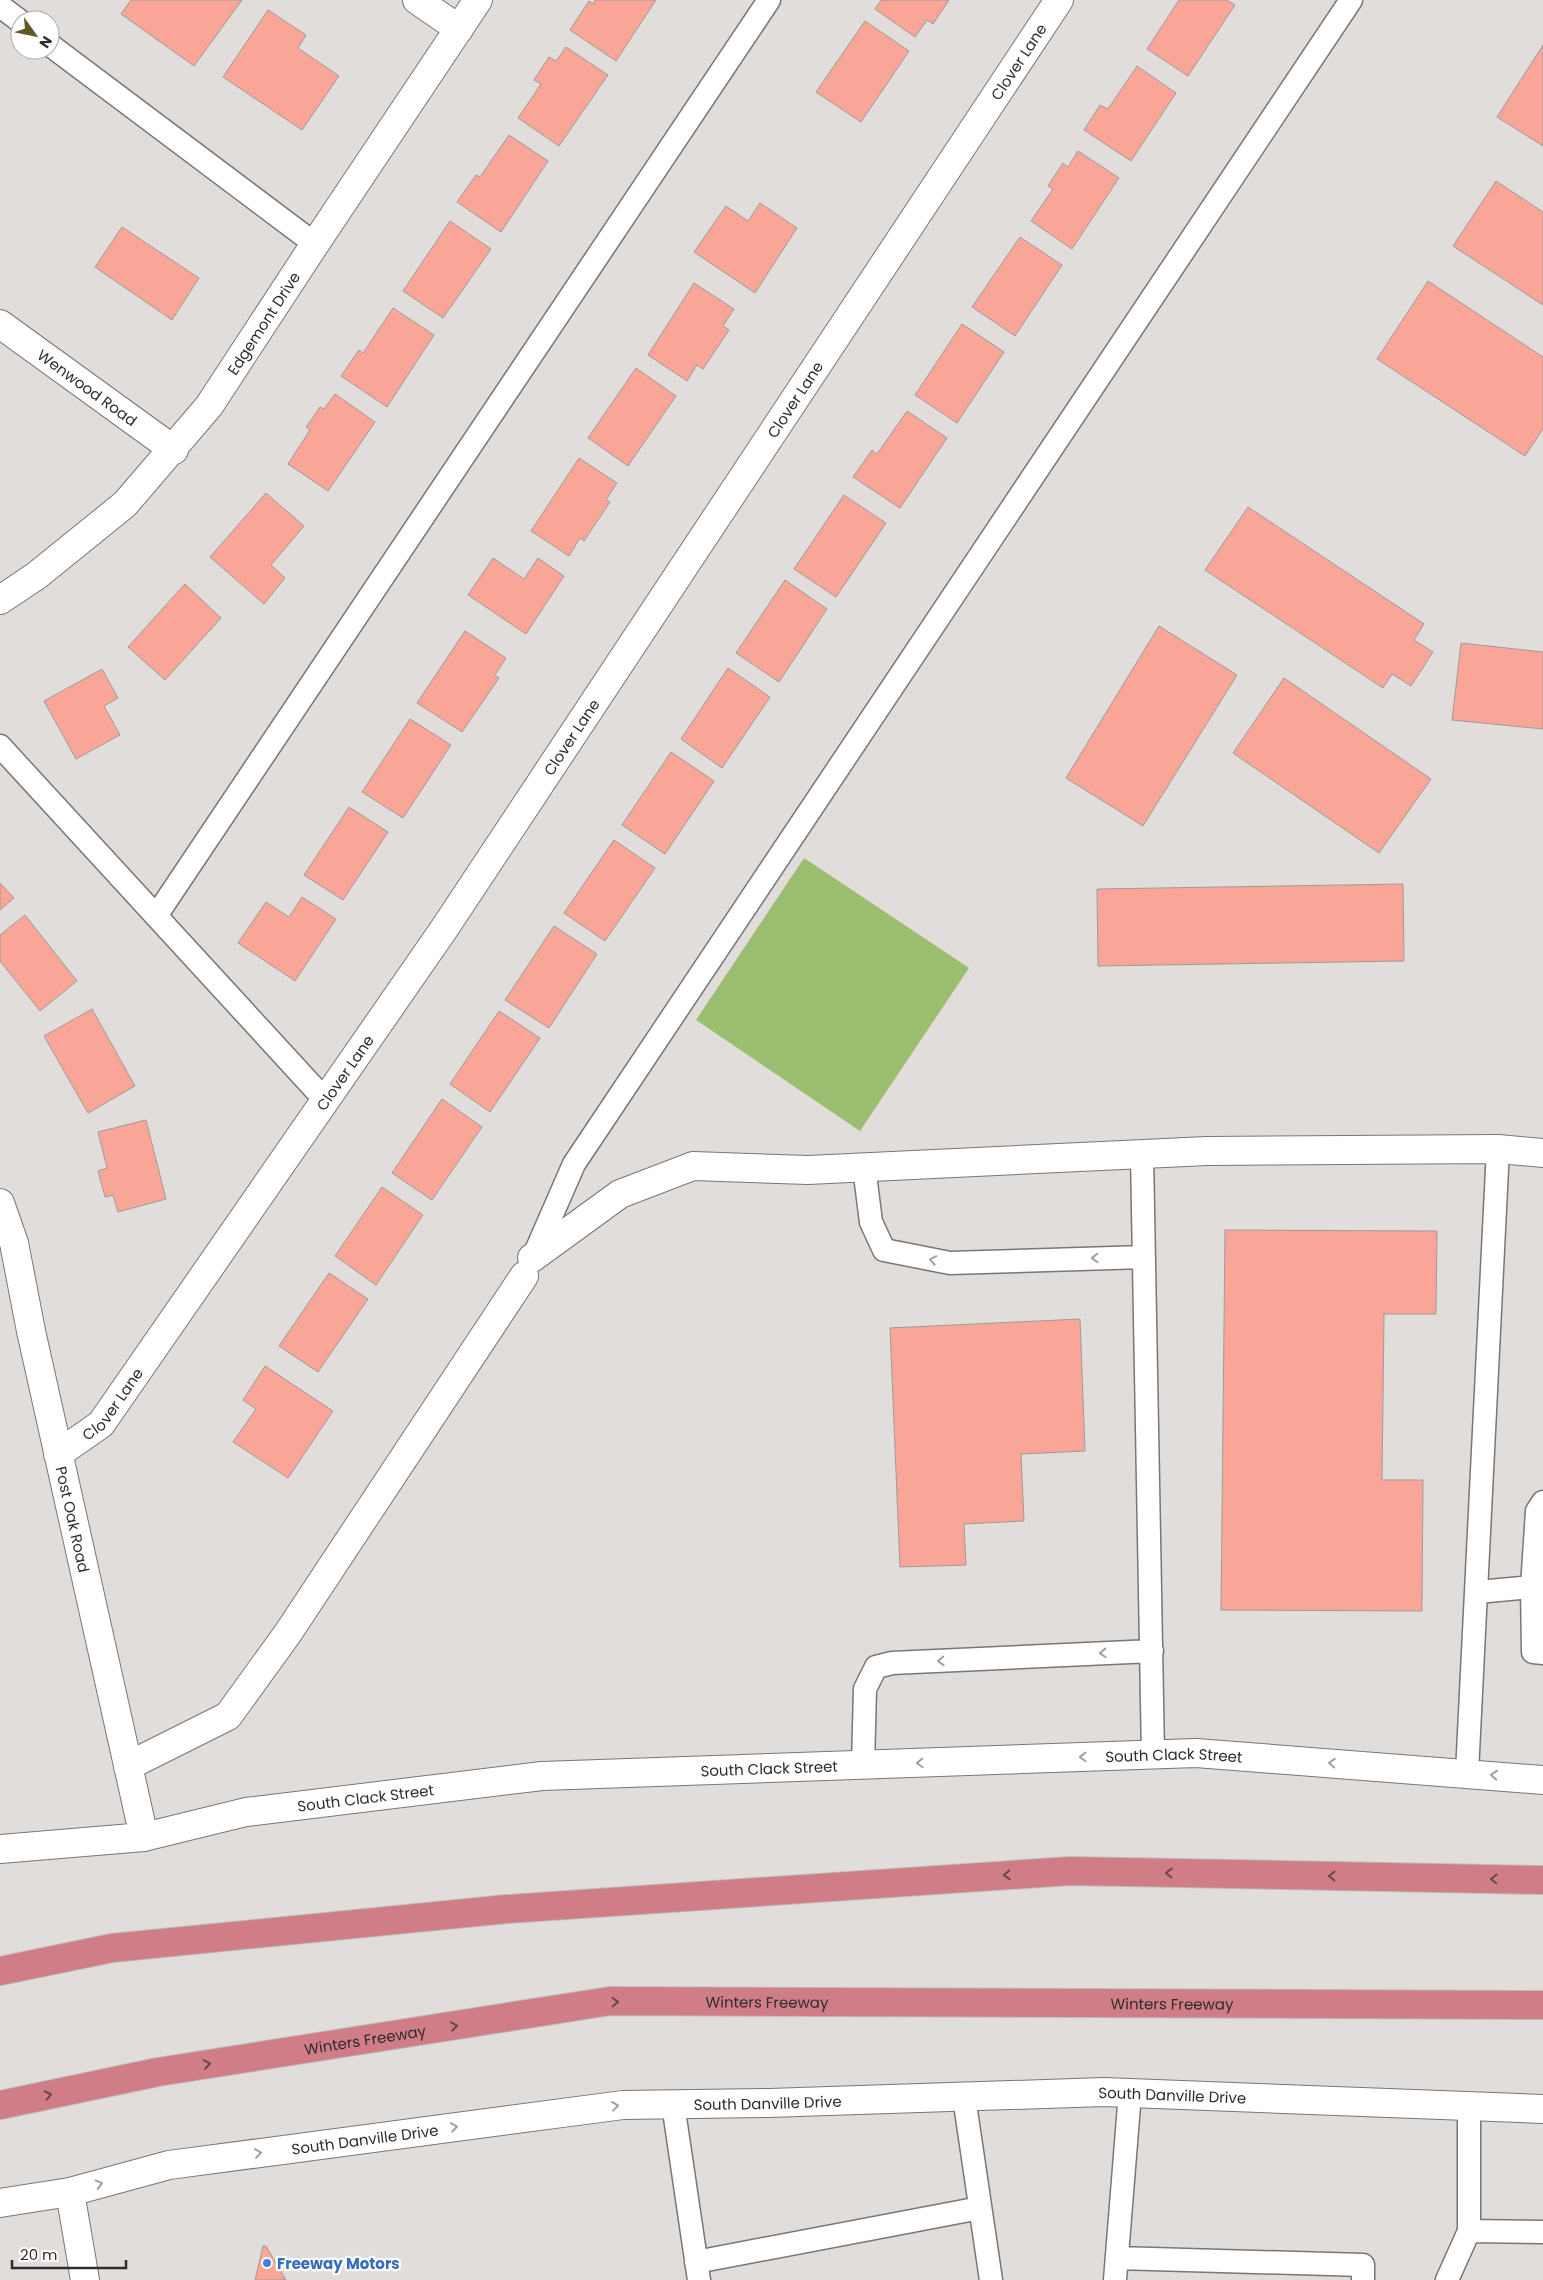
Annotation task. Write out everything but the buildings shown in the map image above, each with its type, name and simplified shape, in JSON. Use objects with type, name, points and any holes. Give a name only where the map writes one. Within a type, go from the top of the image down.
[{"type":"highway","points":[[0,1971],[112,1948],[508,1909],[1070,1871],[1543,1880]]},
{"type":"highway","name":"Winters Freeway","points":[[0,2105],[158,2072],[610,2001],[1543,2005]]},
{"type":"street","points":[[417,0],[459,29]]},
{"type":"street","name":"Edgemont Drive","points":[[0,600],[36,576],[125,504],[174,450],[209,406],[478,0]]},
{"type":"street","name":"Clover Lane","points":[[58,1454],[101,1424],[444,929],[1059,0]]},
{"type":"street","name":"Wenwood Road","points":[[0,324],[174,450]]},
{"type":"street","points":[[128,1766],[228,1716],[288,1634],[528,1267],[620,1194],[693,1166],[808,1170],[1207,1151],[1498,1149],[1543,1153]]},
{"type":"street","name":"Post Oak Road","points":[[0,1203],[14,1243],[31,1331],[144,1837]]},
{"type":"street","name":"South Clack Street","points":[[0,1849],[144,1837],[246,1812],[542,1776],[1196,1753],[1543,1780]]},
{"type":"street","name":"South Danville Drive","points":[[0,2204],[70,2192],[169,2165],[622,2105],[1104,2092],[1543,2109]]},
{"type":"street","points":[[70,2192],[84,2280]]},
{"type":"lane","points":[[156,916],[769,0]]},
{"type":"lane","points":[[528,1267],[574,1164],[1351,0]]},
{"type":"lane","points":[[60,53],[315,244]]},
{"type":"lane","points":[[0,746],[325,1100]]},
{"type":"lane","points":[[1467,1773],[1478,1592],[1498,1149]]},
{"type":"lane","points":[[1142,1154],[1154,1754]]},
{"type":"lane","points":[[864,1168],[871,1222],[884,1250],[950,1263],[1144,1256]]},
{"type":"lane","points":[[1543,1502],[1537,1511],[1532,1587],[1533,1652],[1543,1653]]},
{"type":"lane","points":[[1478,1592],[1532,1587]]},
{"type":"lane","points":[[863,1765],[865,1689],[876,1666],[892,1663],[1152,1651]]},
{"type":"lane","points":[[1130,2093],[1116,2269],[1363,2265],[1363,2280]]},
{"type":"lane","points":[[964,2097],[991,2280]]},
{"type":"lane","points":[[673,2104],[698,2271],[980,2208]]},
{"type":"lane","points":[[1448,2280],[1469,2231],[1469,2107]]},
{"type":"lane","points":[[1469,2231],[1543,2232]]},
{"type":"green space","points":[[804,858],[969,968],[860,1131],[696,1020]]},
{"type":"place","name":"Freeway Motors","points":[[267,2263]]}]
